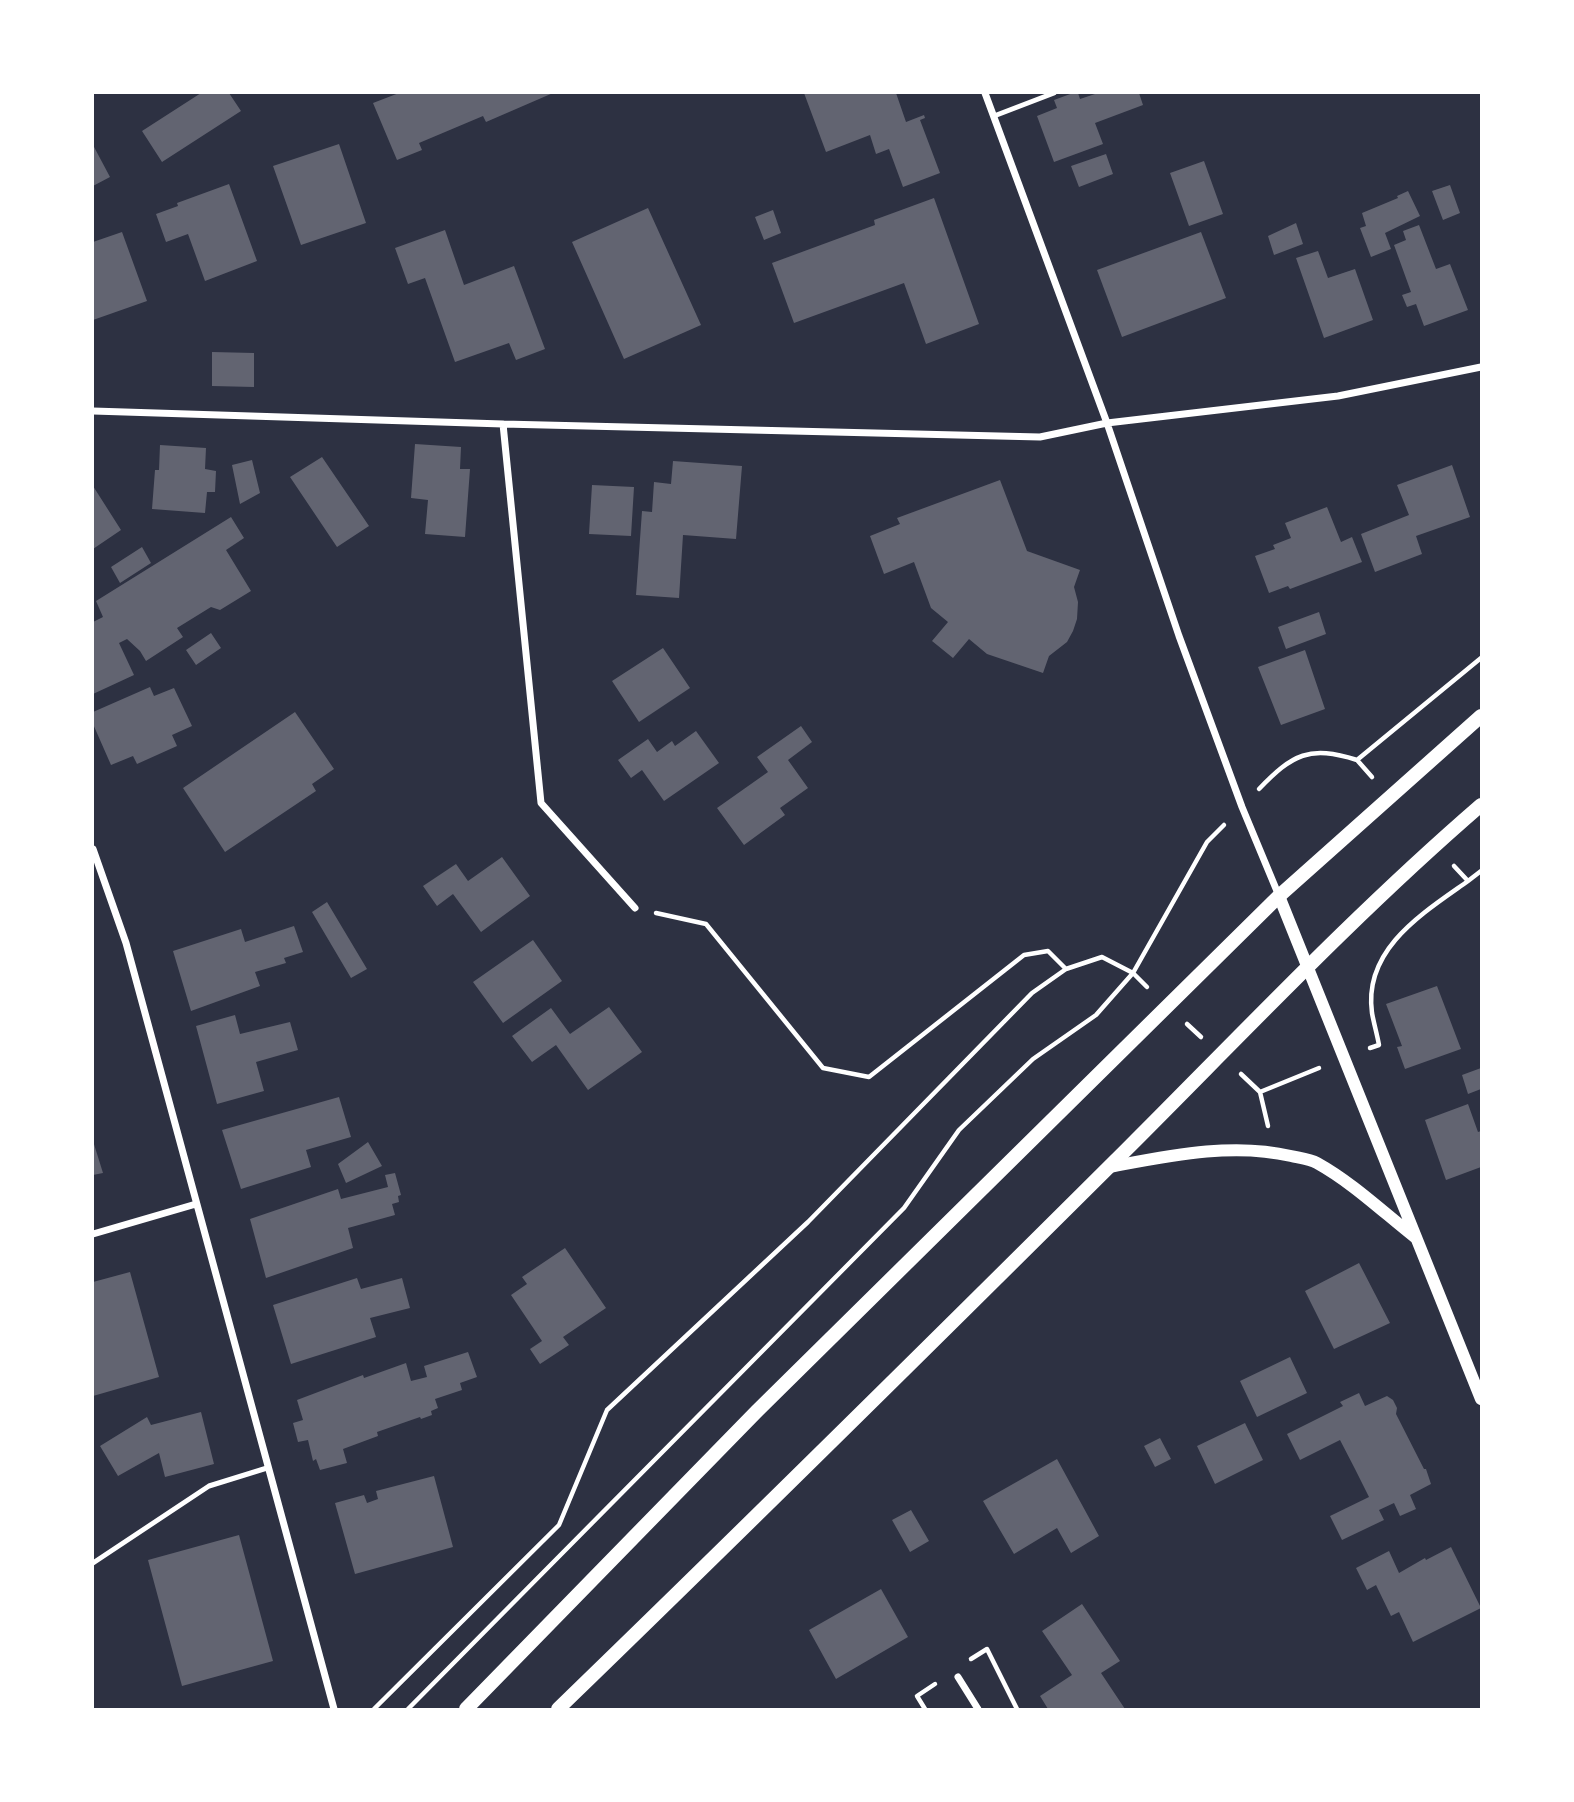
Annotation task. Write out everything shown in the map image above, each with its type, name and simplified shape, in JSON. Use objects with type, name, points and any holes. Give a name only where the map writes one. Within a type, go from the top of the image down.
[{"type":"main road","points":[[466,1709],[757,1411],[1279,896],[1481,716]]},
{"type":"main road","points":[[558,1709],[778,1497],[1308,967],[1435,845],[1481,805]]},
{"type":"street","points":[[985,93],[1107,423],[1179,636],[1242,807],[1481,1399]]},
{"type":"street","points":[[93,411],[1040,437],[1107,423],[1338,396],[1481,367]]},
{"type":"street","points":[[503,424],[541,803],[635,908]]},
{"type":"street","points":[[93,849],[126,943],[334,1709]]},
{"type":"street","points":[[1109,1167],[1218,1150],[1274,1152],[1315,1161],[1352,1186],[1417,1239]]},
{"type":"street","points":[[93,1234],[196,1204]]},
{"type":"street","points":[[958,1677],[978,1709]]},
{"type":"lane","points":[[994,116],[1054,93]]},
{"type":"lane","points":[[93,1563],[209,1486],[267,1468]]},
{"type":"path","points":[[408,1709],[904,1208],[959,1130],[1033,1059],[1096,1015],[1133,974],[1207,842],[1284,763],[1310,753],[1336,753],[1357,760],[1481,658]]},
{"type":"path","points":[[1260,1092],[1380,1045],[1371,1011],[1375,971],[1397,936],[1468,881]]},
{"type":"path","points":[[635,908],[706,924],[823,1068],[869,1077],[1024,955],[1048,951],[1066,969]]},
{"type":"path","points":[[374,1709],[559,1525],[607,1410],[808,1222],[1032,993],[1066,969],[1102,957],[1133,974]]},
{"type":"building","points":[[201,93],[229,93],[241,111],[162,162],[142,131]]},
{"type":"building","points":[[399,93],[553,93],[486,122],[483,116],[419,143],[422,150],[397,160],[373,103]]},
{"type":"building","points":[[804,93],[896,93],[906,122],[924,115],[925,118],[920,120],[940,173],[903,187],[889,149],[876,154],[870,135],[826,152]]},
{"type":"building","points":[[1078,93],[1080,99],[1098,93],[1139,93],[1143,105],[1095,123],[1103,144],[1054,162],[1037,116],[1057,108],[1054,100]]},
{"type":"building","points":[[339,144],[366,223],[301,245],[273,166]]},
{"type":"building","points":[[93,145],[110,177],[93,186]]},
{"type":"building","points":[[1106,154],[1113,174],[1079,187],[1071,166]]},
{"type":"building","points":[[1204,161],[1223,214],[1189,226],[1170,173]]},
{"type":"building","points":[[229,184],[257,261],[205,281],[188,234],[166,242],[156,214],[178,206],[177,203]]},
{"type":"building","points":[[1450,185],[1460,213],[1443,220],[1432,191]]},
{"type":"building","points":[[1408,191],[1420,216],[1385,233],[1391,249],[1371,257],[1360,228],[1366,226],[1362,213]]},
{"type":"building","points":[[934,198],[979,324],[926,344],[904,283],[794,323],[772,263],[875,225],[874,220]]},
{"type":"building","points":[[648,208],[701,325],[624,359],[572,242]]},
{"type":"building","points":[[773,210],[781,233],[764,240],[755,217]]},
{"type":"building","points":[[1296,223],[1303,244],[1274,255],[1268,236]]},
{"type":"building","points":[[1419,225],[1436,269],[1450,264],[1468,310],[1424,326],[1416,304],[1407,307],[1402,295],[1411,292],[1394,245],[1406,240],[1403,231]]},
{"type":"building","points":[[445,230],[464,285],[514,266],[545,349],[516,360],[509,343],[455,362],[425,278],[408,284],[395,248]]},
{"type":"building","points":[[122,232],[147,301],[93,320],[93,242]]},
{"type":"building","points":[[1201,232],[1226,298],[1122,337],[1097,270]]},
{"type":"building","points":[[1318,251],[1328,278],[1355,269],[1373,320],[1324,338],[1296,258]]},
{"type":"building","points":[[212,352],[254,353],[254,387],[212,386]]},
{"type":"building","points":[[415,444],[461,447],[460,469],[470,469],[465,537],[425,534],[428,500],[411,498]]},
{"type":"building","points":[[160,445],[206,448],[205,469],[216,471],[215,492],[207,492],[205,513],[152,509],[155,470],[159,470]]},
{"type":"building","points":[[322,457],[369,526],[337,547],[290,477]]},
{"type":"building","points":[[252,460],[260,493],[240,504],[232,465]]},
{"type":"building","points":[[673,461],[742,466],[736,539],[683,535],[679,598],[636,595],[642,511],[652,512],[654,482],[671,484]]},
{"type":"building","points":[[1452,465],[1470,517],[1416,536],[1422,554],[1375,572],[1361,534],[1409,515],[1397,485]]},
{"type":"building","points":[[1000,480],[1027,551],[1080,570],[1074,587],[1078,602],[1073,631],[1067,642],[1049,656],[1043,673],[987,654],[969,639],[953,658],[932,641],[948,622],[931,608],[914,562],[884,574],[870,536],[900,524],[897,518]]},
{"type":"building","points":[[592,485],[634,487],[631,536],[589,534]]},
{"type":"building","points":[[93,486],[121,530],[93,549]]},
{"type":"building","points":[[1327,507],[1341,542],[1352,537],[1362,562],[1290,589],[1288,586],[1269,593],[1255,556],[1275,549],[1273,545],[1291,538],[1285,523]]},
{"type":"building","points":[[231,517],[244,538],[226,550],[251,591],[220,610],[211,607],[177,628],[183,637],[146,661],[127,639],[119,643],[134,675],[93,694],[93,622],[103,617],[96,601]]},
{"type":"building","points":[[142,547],[151,563],[120,583],[111,567]]},
{"type":"building","points":[[1319,612],[1326,634],[1286,649],[1278,627]]},
{"type":"building","points":[[211,633],[221,648],[196,665],[186,650]]},
{"type":"building","points":[[663,648],[690,688],[639,722],[612,681]]},
{"type":"building","points":[[1305,650],[1325,709],[1281,725],[1258,667]]},
{"type":"building","points":[[150,687],[154,696],[174,688],[192,726],[172,735],[177,746],[137,764],[133,756],[111,765],[93,724],[93,712]]},
{"type":"building","points":[[295,712],[334,769],[312,784],[316,791],[225,852],[183,788]]},
{"type":"building","points":[[801,726],[812,742],[788,760],[808,788],[780,808],[785,815],[744,845],[717,808],[768,772],[757,757]]},
{"type":"building","points":[[696,731],[719,763],[664,801],[642,770],[631,778],[618,760],[648,739],[657,752],[672,741],[675,746]]},
{"type":"building","points":[[502,857],[530,896],[481,932],[453,894],[437,906],[423,886],[456,864],[468,881]]},
{"type":"building","points":[[327,902],[367,969],[351,978],[312,912]]},
{"type":"building","points":[[294,926],[303,952],[284,958],[286,963],[255,972],[260,986],[191,1011],[173,951],[241,929],[245,942]]},
{"type":"building","points":[[533,940],[562,981],[503,1023],[473,982]]},
{"type":"building","points":[[1437,986],[1461,1049],[1405,1069],[1397,1047],[1402,1046],[1386,1004]]},
{"type":"building","points":[[609,1007],[642,1052],[588,1090],[556,1045],[532,1062],[512,1036],[551,1008],[570,1034]]},
{"type":"building","points":[[235,1015],[240,1034],[290,1022],[298,1050],[256,1062],[264,1091],[217,1104],[196,1026]]},
{"type":"building","points":[[1481,1068],[1481,1089],[1468,1094],[1462,1075]]},
{"type":"building","points":[[339,1097],[351,1137],[306,1150],[311,1167],[241,1189],[222,1130]]},
{"type":"building","points":[[1468,1104],[1478,1132],[1481,1131],[1481,1167],[1446,1180],[1425,1120]]},
{"type":"building","points":[[93,1141],[103,1173],[93,1175]]},
{"type":"building","points":[[368,1142],[382,1166],[346,1183],[338,1164]]},
{"type":"building","points":[[395,1173],[401,1195],[398,1196],[399,1202],[392,1204],[395,1215],[348,1228],[353,1248],[266,1278],[250,1219],[338,1189],[341,1199],[388,1187],[385,1175]]},
{"type":"building","points":[[565,1248],[606,1308],[563,1337],[569,1345],[540,1364],[530,1349],[542,1341],[511,1295],[527,1284],[522,1277]]},
{"type":"building","points":[[1359,1263],[1390,1323],[1334,1349],[1305,1291]]},
{"type":"building","points":[[130,1272],[159,1377],[93,1396],[93,1282]]},
{"type":"building","points":[[357,1278],[361,1289],[402,1278],[410,1308],[370,1318],[376,1337],[291,1364],[273,1305]]},
{"type":"building","points":[[468,1352],[477,1377],[460,1383],[462,1390],[435,1399],[438,1408],[431,1411],[432,1415],[377,1432],[378,1436],[343,1449],[347,1463],[320,1470],[316,1459],[313,1461],[308,1440],[298,1442],[293,1423],[303,1420],[297,1400],[363,1375],[364,1378],[406,1363],[411,1381],[427,1377],[424,1366]]},
{"type":"building","points":[[1290,1357],[1307,1393],[1257,1417],[1240,1381]]},
{"type":"building","points":[[1359,1393],[1365,1406],[1387,1396],[1393,1400],[1397,1408],[1396,1414],[1426,1469],[1431,1484],[1410,1495],[1416,1509],[1400,1516],[1394,1503],[1379,1510],[1384,1520],[1342,1540],[1330,1516],[1369,1497],[1340,1440],[1300,1460],[1287,1434],[1343,1406],[1340,1402]]},
{"type":"building","points":[[201,1412],[214,1464],[165,1477],[159,1453],[118,1476],[100,1446],[147,1417],[151,1425]]},
{"type":"building","points":[[1245,1423],[1263,1460],[1215,1484],[1197,1446]]},
{"type":"building","points":[[1160,1438],[1171,1459],[1155,1467],[1144,1446]]},
{"type":"building","points":[[1057,1459],[1099,1536],[1071,1553],[1057,1528],[1014,1554],[983,1501]]},
{"type":"building","points":[[434,1476],[453,1547],[355,1574],[335,1503],[364,1495],[367,1503],[378,1499],[376,1491]]},
{"type":"building","points":[[911,1510],[929,1541],[910,1552],[892,1520]]},
{"type":"building","points":[[239,1535],[273,1661],[182,1686],[148,1560]]},
{"type":"building","points":[[1451,1547],[1481,1608],[1413,1642],[1399,1612],[1391,1616],[1376,1585],[1367,1590],[1356,1568],[1389,1551],[1399,1573]]},
{"type":"building","points":[[881,1589],[908,1637],[836,1679],[809,1630]]},
{"type":"building","points":[[1082,1604],[1120,1661],[1101,1673],[1125,1709],[1048,1709],[1040,1696],[1072,1675],[1042,1631]]}]
